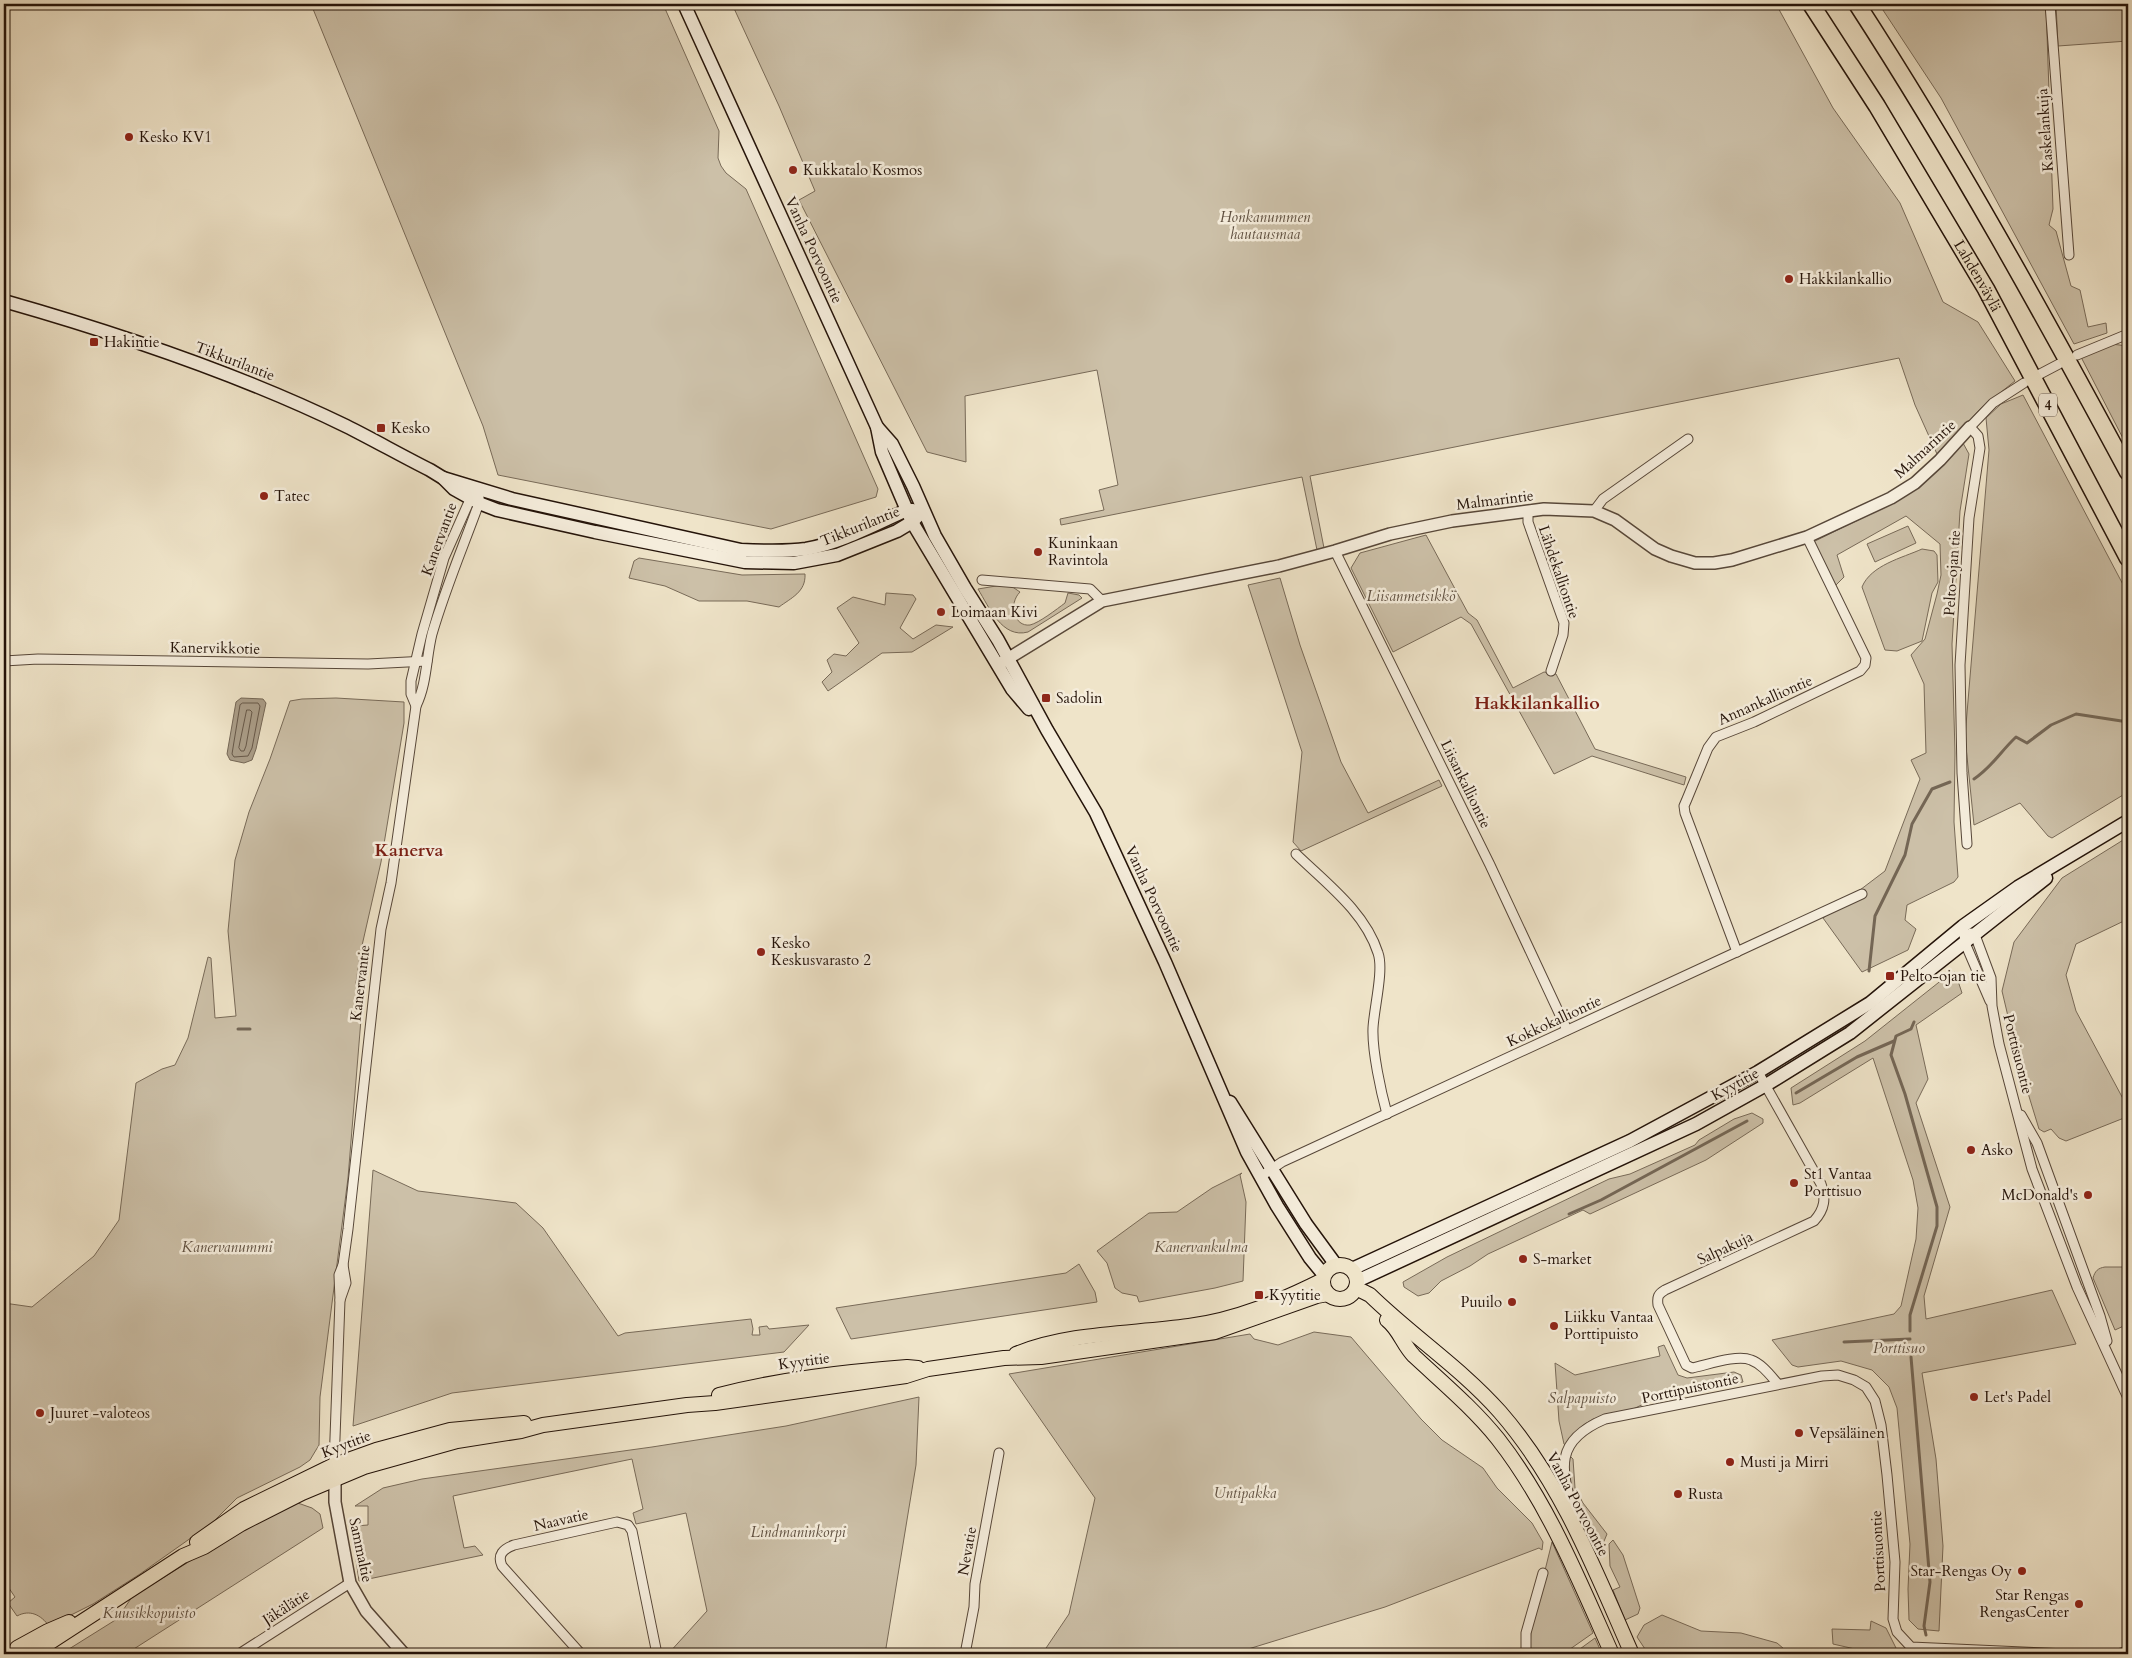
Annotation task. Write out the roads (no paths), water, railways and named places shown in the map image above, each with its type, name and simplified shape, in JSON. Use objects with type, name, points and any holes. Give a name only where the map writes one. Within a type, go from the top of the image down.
[{"type":"highway","name":"Lahdenväylä","points":[[1811,4],[1878,106],[1986,289],[2128,558]]},
{"type":"highway","points":[[1857,4],[1910,84],[2072,368],[2128,472]]},
{"type":"main road","name":"Vanha Porvoontie","points":[[684,4],[877,428],[882,452],[912,522],[1047,730],[1096,814],[1220,1088],[1233,1125],[1260,1177],[1324,1277]]},
{"type":"main road","name":"Tikkurilantie","points":[[4,301],[136,342],[230,376],[346,426],[443,478],[454,489],[476,496],[510,513],[726,559],[770,564],[794,564],[837,555],[897,531],[912,522],[923,511]]},
{"type":"main road","name":"Vanha Porvoontie","points":[[877,428],[892,444],[923,511],[965,588],[998,640],[1003,662]]},
{"type":"main road","name":"Tikkurilantie","points":[[476,496],[512,499],[732,548],[759,551],[792,551],[831,543],[907,510],[923,511]]},
{"type":"main road","name":"Kyytitie","points":[[1354,1283],[1630,1141],[1758,1072],[1870,1003],[1963,926],[2018,887],[2128,821]]},
{"type":"main road","name":"Kyytitie","points":[[1354,1283],[1696,1124],[1766,1085],[1850,1032],[1970,939],[2086,845]]},
{"type":"main road","name":"Vanha Porvoontie","points":[[1220,1088],[1306,1224],[1336,1265]]},
{"type":"main road","points":[[1354,1283],[1341,1299],[1328,1294],[1324,1287],[1324,1277],[1332,1267],[1343,1265],[1354,1283],[1394,1325],[1412,1354],[1475,1412],[1519,1469],[1542,1504],[1612,1654]]},
{"type":"main road","name":"Kyytitie","points":[[1004,1358],[1027,1349],[1067,1340],[1215,1322],[1264,1306],[1324,1277]]},
{"type":"main road","name":"Vanha Porvoontie","points":[[1354,1283],[1469,1380],[1499,1411],[1534,1456],[1557,1494],[1583,1544],[1632,1654]]},
{"type":"main road","name":"Kyytitie","points":[[32,1654],[95,1611],[183,1556],[199,1540],[244,1509],[408,1440],[450,1430],[521,1422],[542,1424],[715,1403],[906,1376],[928,1369],[1004,1358],[1042,1357],[1215,1332],[1328,1294]]},
{"type":"main road","name":"Kyytitie","points":[[17,1648],[48,1631],[95,1611]]},
{"type":"street","name":"Kaskelankuja","points":[[2050,4],[2069,255]]},
{"type":"street","points":[[2077,355],[2128,334]]},
{"type":"street","points":[[2040,374],[2059,364]]},
{"type":"street","points":[[1970,427],[1993,403],[2024,383]]},
{"type":"street","name":"Malmarintie","points":[[1003,662],[1102,601],[1249,572],[1335,551],[1426,525],[1528,511],[1566,508],[1594,511],[1615,520],[1661,552],[1695,563],[1714,564],[1732,560],[1807,537],[1877,505],[1914,483],[1940,460],[1970,427]]},
{"type":"street","name":"Pelto-ojan tie","points":[[1967,844],[1962,772],[1960,665],[1970,518],[1980,448],[1978,436],[1970,427]]},
{"type":"street","points":[[1594,511],[1603,499],[1688,439]]},
{"type":"street","name":"Kanervantie","points":[[335,1472],[340,1300],[346,1283],[343,1265],[378,950],[391,883],[416,706],[445,591],[476,496]]},
{"type":"street","name":"Kanervantie","points":[[416,706],[411,694],[415,661],[444,558],[476,496]]},
{"type":"street","name":"Lähdekalliontie","points":[[1528,511],[1528,522],[1564,623],[1563,634],[1551,670]]},
{"type":"street","name":"Annankalliontie","points":[[1737,952],[1684,806],[1708,748],[1716,737],[1754,722],[1860,671],[1865,665],[1866,658],[1807,537]]},
{"type":"street","name":"Liisankalliontie","points":[[1335,551],[1490,865],[1567,1030]]},
{"type":"street","points":[[982,580],[1090,589],[1102,601]]},
{"type":"street","name":"Kanervikkotie","points":[[4,661],[38,659],[354,664],[427,661]]},
{"type":"street","points":[[1296,854],[1352,908],[1365,926],[1379,955],[1373,1029],[1382,1094],[1388,1114]]},
{"type":"street","name":"Kokkokalliontie","points":[[1260,1177],[1300,1154],[1862,894]]},
{"type":"street","name":"Porttisuontie","points":[[1963,926],[1991,978],[1992,1006],[2025,1146],[2045,1207],[2077,1287],[2128,1398]]},
{"type":"street","name":"Salpakuja","points":[[1758,1072],[1821,1184],[1824,1201],[1821,1212],[1814,1221],[1659,1293],[1657,1298],[1658,1305],[1686,1365],[1692,1368],[1738,1358],[1750,1359],[1761,1366],[1778,1384]]},
{"type":"street","name":"Porttisuontie","points":[[2017,1109],[2042,1155],[2100,1316],[2111,1360]]},
{"type":"street","name":"Porttisuontie","points":[[1778,1384],[1838,1375],[1854,1380],[1871,1392],[1881,1425],[1887,1475],[1895,1562],[1893,1619],[1897,1632],[1904,1641],[1911,1647],[2068,1654]]},
{"type":"street","name":"Porttipuistontie","points":[[1583,1544],[1566,1486],[1563,1464],[1568,1449],[1583,1430],[1605,1419],[1778,1384]]},
{"type":"street","name":"Nevatie","points":[[965,1654],[974,1607],[975,1584],[999,1453]]},
{"type":"street","name":"Sammaltie","points":[[335,1472],[335,1502],[350,1583],[366,1611],[404,1654]]},
{"type":"street","name":"Naavatie","points":[[580,1654],[502,1566],[501,1555],[503,1550],[514,1545],[617,1522],[628,1525],[632,1532],[657,1654]]},
{"type":"street","points":[[1526,1654],[1526,1633],[1543,1572]]},
{"type":"street","name":"Jäkälätie","points":[[238,1654],[350,1583]]},
{"type":"street","points":[[2118,1654],[2128,1651]]},
{"type":"water","points":[[241,698],[263,699],[266,703],[252,760],[244,763],[230,760],[227,754],[236,702]]},
{"type":"waterway","points":[[1974,779],[2016,737],[2027,743],[2051,725],[2076,714],[2128,722]]},
{"type":"waterway","points":[[1869,971],[1875,916],[1905,855],[1912,824],[1932,789],[1950,782]]},
{"type":"waterway","points":[[1910,1331],[1910,1315],[1937,1226],[1937,1207],[1905,1094],[1891,1055],[1896,1036],[1911,1029],[1914,1022]]},
{"type":"waterway","points":[[238,1029],[250,1029]]},
{"type":"waterway","points":[[1796,1093],[1857,1057],[1894,1041]]},
{"type":"waterway","points":[[1569,1214],[1601,1200],[1747,1121]]},
{"type":"waterway","points":[[1844,1342],[1910,1339]]},
{"type":"waterway","points":[[1911,1357],[1930,1582],[1924,1626],[1926,1635]]},
{"type":"place","name":"Kesko KV1","points":[[129,137]]},
{"type":"place","name":"Kukkatalo Kosmos","points":[[793,170]]},
{"type":"place","name":"Hakkilankallio","points":[[1789,279]]},
{"type":"place","name":"Hakintie","points":[[94,342]]},
{"type":"place","name":"Kesko","points":[[381,428]]},
{"type":"place","name":"Tatec","points":[[264,496]]},
{"type":"place","name":"Kuninkaan Ravintola","points":[[1038,552]]},
{"type":"place","name":"Loimaan Kivi","points":[[941,612]]},
{"type":"place","name":"Sadolin","points":[[1046,698]]},
{"type":"place","name":"Kesko Keskusvarasto 2","points":[[761,952]]},
{"type":"place","name":"Pelto-ojan tie","points":[[1890,976]]},
{"type":"place","name":"Asko","points":[[1971,1150]]},
{"type":"place","name":"St1 Vantaa Porttisuo","points":[[1794,1183]]},
{"type":"place","name":"McDonald's","points":[[2088,1195]]},
{"type":"place","name":"S-market","points":[[1523,1259]]},
{"type":"place","name":"Kyytitie","points":[[1259,1295]]},
{"type":"place","name":"Puuilo","points":[[1512,1302]]},
{"type":"place","name":"Liikku Vantaa Porttipuisto","points":[[1554,1326]]},
{"type":"place","name":"Let's Padel","points":[[1974,1397]]},
{"type":"place","name":"Juuret -valoteos","points":[[40,1413]]},
{"type":"place","name":"Vepsäläinen","points":[[1799,1433]]},
{"type":"place","name":"Musti ja Mirri","points":[[1730,1462]]},
{"type":"place","name":"Rusta","points":[[1678,1494]]},
{"type":"place","name":"Star-Rengas Oy","points":[[2022,1571]]},
{"type":"place","name":"Star Rengas RengasCenter","points":[[2079,1604]]},
{"type":"district","name":"Hakkilankallio","points":[[1537,703]]},
{"type":"district","name":"Kanerva","points":[[409,850]]},
{"type":"park label","name":"Honkanummen hautausmaa","points":[[1265,226]]},
{"type":"park label","name":"Liisanmetsikkö","points":[[1411,596]]},
{"type":"park label","name":"Kanervanummi","points":[[227,1247]]},
{"type":"park label","name":"Kanervankulma","points":[[1201,1247]]},
{"type":"park label","name":"Porttisuo","points":[[1899,1348]]},
{"type":"park label","name":"Salpapuisto","points":[[1582,1398]]},
{"type":"park label","name":"Untipakka","points":[[1245,1493]]},
{"type":"park label","name":"Lindmaninkorpi","points":[[798,1532]]},
{"type":"park label","name":"Kuusikkopuisto","points":[[149,1613]]}]
